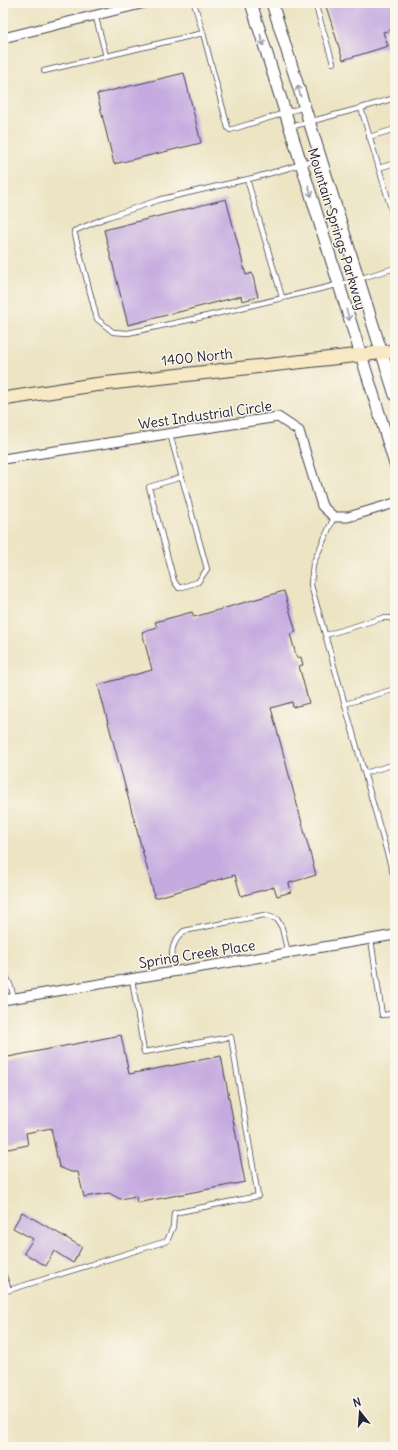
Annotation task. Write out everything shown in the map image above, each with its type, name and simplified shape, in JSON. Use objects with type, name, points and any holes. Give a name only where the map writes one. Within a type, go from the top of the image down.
[{"type":"main road","name":"1400 North","points":[[3,399],[93,385],[395,351]]},
{"type":"street","points":[[3,38],[144,3]]},
{"type":"street","name":"Mountain Springs Parkway","points":[[251,3],[395,464]]},
{"type":"street","name":"Mountain Springs Parkway","points":[[272,3],[395,395]]},
{"type":"street","name":"West Industrial Circle","points":[[3,459],[278,417],[299,431],[322,506],[334,517]]},
{"type":"street","points":[[334,517],[348,517],[395,503]]},
{"type":"street","name":"Spring Creek Place","points":[[3,1000],[395,935]]},
{"type":"lane","points":[[194,3],[228,128],[230,130],[305,107]]},
{"type":"lane","points":[[315,3],[333,63]]},
{"type":"lane","points":[[95,14],[106,56]]},
{"type":"lane","points":[[44,71],[203,33]]},
{"type":"lane","points":[[290,128],[395,98]]},
{"type":"lane","points":[[360,108],[395,222]]},
{"type":"lane","points":[[369,137],[395,129]]},
{"type":"lane","points":[[321,159],[247,179],[162,199],[105,218],[74,231],[97,319],[113,332],[128,333],[207,316],[339,284],[395,268]]},
{"type":"lane","points":[[379,168],[395,163]]},
{"type":"lane","points":[[247,179],[282,297]]},
{"type":"lane","points":[[170,434],[182,477],[207,568],[198,582],[179,588],[174,581],[149,487],[182,477]]},
{"type":"lane","points":[[334,517],[313,564],[311,584],[395,881]]},
{"type":"lane","points":[[326,635],[382,618],[390,618],[393,620],[395,628]]},
{"type":"lane","points":[[345,704],[395,689]]},
{"type":"lane","points":[[364,773],[395,764]]},
{"type":"lane","points":[[173,972],[171,948],[176,938],[184,931],[264,915],[277,920],[282,928],[288,953]]},
{"type":"lane","points":[[371,939],[382,1015],[392,1014]]},
{"type":"lane","points":[[3,968],[14,998]]},
{"type":"lane","points":[[3,1292],[167,1242],[173,1227],[174,1213],[258,1196],[231,1037],[144,1052],[132,979]]},
{"type":"lane","points":[[3,1273],[9,1290]]},
{"type":"building","points":[[325,3],[395,3],[395,29],[383,32],[388,46],[343,60]]},
{"type":"building","points":[[184,73],[201,143],[114,164],[97,94]]},
{"type":"building","points":[[226,199],[246,275],[252,273],[258,297],[242,301],[241,296],[128,325],[104,230]]},
{"type":"building","points":[[284,591],[296,632],[290,634],[297,658],[301,657],[303,665],[299,666],[309,703],[293,707],[292,702],[271,708],[316,875],[289,883],[291,892],[277,896],[274,887],[241,896],[235,875],[155,898],[98,685],[152,670],[142,632],[157,627],[155,622],[192,612],[194,617]]},
{"type":"building","points":[[121,1035],[129,1074],[221,1056],[245,1182],[137,1203],[136,1196],[120,1199],[109,1193],[84,1197],[78,1172],[71,1172],[59,1167],[51,1128],[26,1133],[28,1145],[3,1150],[3,1136],[8,1135],[3,1107],[3,1058]]},
{"type":"building","points":[[22,1212],[82,1247],[73,1263],[54,1251],[46,1266],[24,1253],[33,1239],[13,1228]]}]
